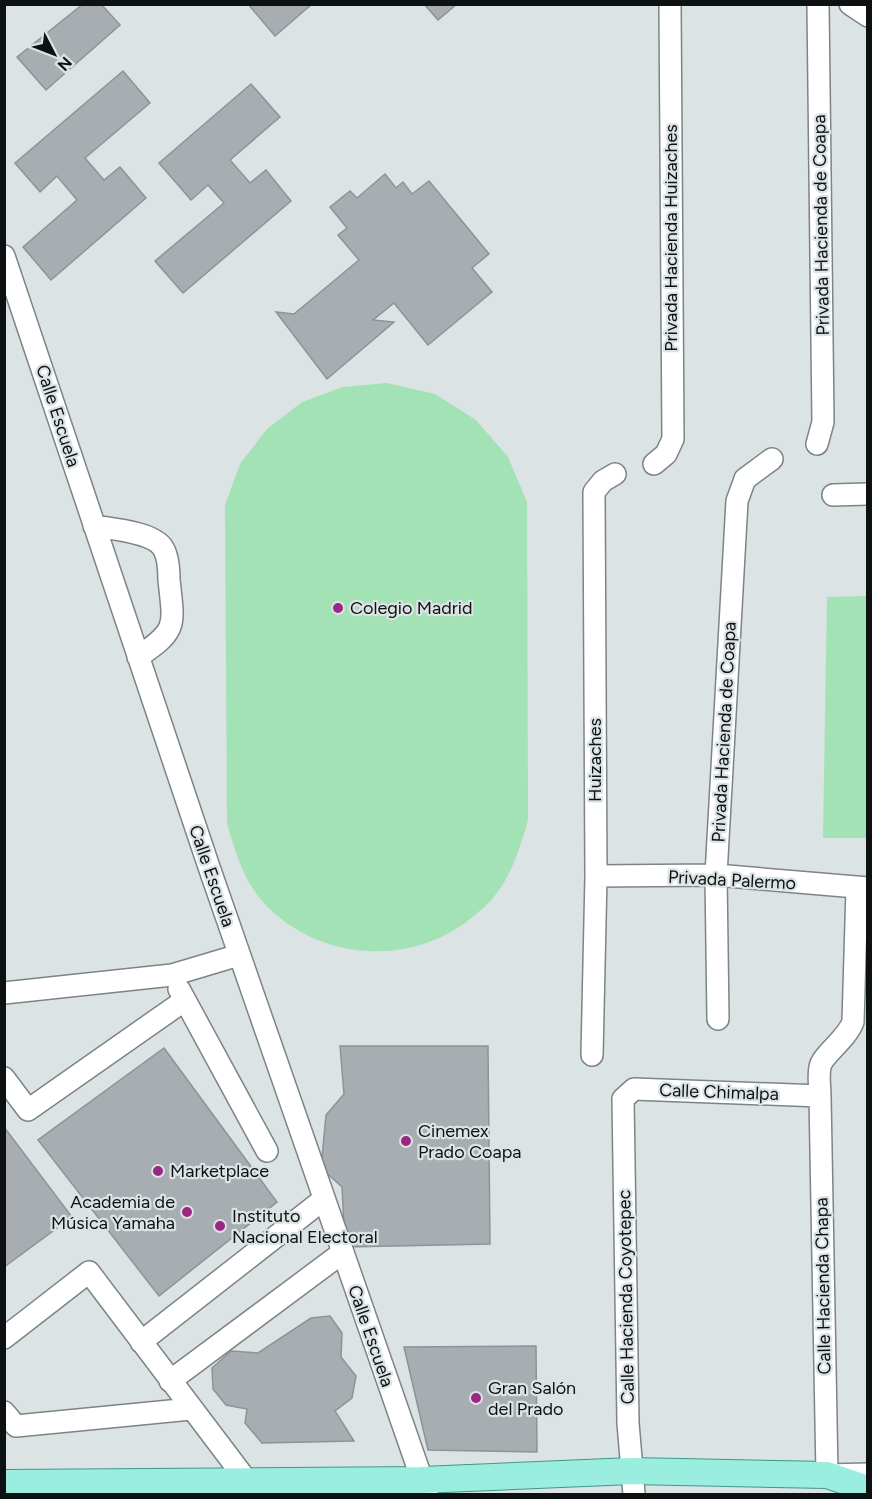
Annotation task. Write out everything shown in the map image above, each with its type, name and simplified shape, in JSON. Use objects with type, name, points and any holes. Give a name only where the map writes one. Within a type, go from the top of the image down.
[{"type":"main road","points":[[4,1483],[248,1481],[424,1487],[633,1483],[827,1475],[867,1490]]},
{"type":"street","name":"Privada Hacienda Huizaches","points":[[654,464],[666,454],[672,439],[670,4]]},
{"type":"street","name":"Privada Hacienda de Coapa","points":[[817,444],[823,422],[818,4]]},
{"type":"street","points":[[850,4],[867,16]]},
{"type":"street","name":"Calle Escuela","points":[[4,256],[239,955],[424,1487]]},
{"type":"street","name":"Privada Hacienda de Coapa","points":[[718,1019],[716,875],[737,501],[745,480],[772,459]]},
{"type":"street","name":"Huizaches","points":[[592,1055],[596,876],[594,492],[603,481],[615,474]]},
{"type":"street","points":[[833,495],[867,494]]},
{"type":"street","points":[[94,526],[148,537],[163,548],[168,567],[173,619],[168,632],[160,642],[138,657]]},
{"type":"street","name":"Privada Palermo","points":[[596,876],[716,875],[862,888]]},
{"type":"street","points":[[860,1022],[862,888]]},
{"type":"street","points":[[4,993],[172,975],[239,955]]},
{"type":"street","points":[[172,975],[267,1151]]},
{"type":"street","points":[[4,1078],[28,1110],[185,1000]]},
{"type":"street","name":"Calle Hacienda Chapa","points":[[827,1475],[820,1066],[825,1057],[860,1022]]},
{"type":"street","name":"Calle Chimalpa","points":[[623,1099],[634,1089],[820,1096]]},
{"type":"street","name":"Calle Hacienda Coyotepec","points":[[623,1099],[628,1411],[633,1483]]},
{"type":"street","points":[[141,1342],[324,1199]]},
{"type":"street","points":[[170,1381],[342,1253]]},
{"type":"street","points":[[4,1338],[89,1272],[248,1481]]},
{"type":"street","points":[[4,1412],[16,1426],[191,1409]]},
{"type":"street","points":[[827,1475],[867,1474]]},
{"type":"green space","points":[[387,383],[435,394],[476,420],[508,457],[527,502],[528,820],[510,871],[493,898],[476,914],[452,931],[425,943],[396,950],[367,951],[338,947],[310,937],[285,922],[255,892],[240,864],[233,844],[227,823],[225,505],[240,464],[267,429],[302,402],[343,387]]},
{"type":"green space","points":[[867,596],[867,838],[823,838],[827,597]]},
{"type":"building","points":[[83,4],[101,4],[120,25],[46,90],[17,57]]},
{"type":"building","points":[[248,4],[312,4],[275,36]]},
{"type":"building","points":[[424,4],[457,4],[438,20]]},
{"type":"building","points":[[123,71],[150,103],[85,158],[104,180],[120,167],[146,198],[51,280],[23,247],[77,200],[57,176],[40,192],[15,163]]},
{"type":"building","points":[[251,84],[280,117],[230,160],[250,183],[266,170],[291,201],[183,293],[155,261],[224,203],[208,185],[191,200],[159,163]]},
{"type":"building","points":[[385,174],[396,188],[403,182],[412,194],[429,181],[489,254],[472,268],[492,292],[428,345],[394,303],[373,320],[394,322],[327,379],[276,312],[294,314],[359,260],[338,235],[347,228],[330,207],[350,191],[357,198]]},
{"type":"building","name":"Cinemex Prado Coapa","points":[[340,1046],[488,1046],[490,1244],[345,1247],[342,1187],[321,1168],[326,1115],[344,1094]]},
{"type":"building","name":"Marketplace","points":[[164,1048],[277,1202],[159,1296],[38,1140]]},
{"type":"building","points":[[4,1127],[72,1217],[4,1267]]},
{"type":"building","points":[[330,1316],[342,1333],[341,1357],[356,1376],[352,1398],[335,1411],[354,1441],[262,1443],[245,1423],[247,1409],[226,1405],[213,1389],[212,1368],[231,1351],[258,1353],[311,1318]]},
{"type":"building","name":"Gran Salón del Prado","points":[[536,1346],[537,1452],[428,1450],[404,1347]]},
{"type":"place","name":"Colegio Madrid","points":[[338,608]]},
{"type":"place","name":"Cinemex Prado Coapa","points":[[406,1141]]},
{"type":"place","name":"Marketplace","points":[[158,1171]]},
{"type":"place","name":"Academia de Música Yamaha","points":[[187,1212]]},
{"type":"place","name":"Instituto Nacional Electoral","points":[[220,1226]]},
{"type":"place","name":"Gran Salón del Prado","points":[[476,1398]]}]
